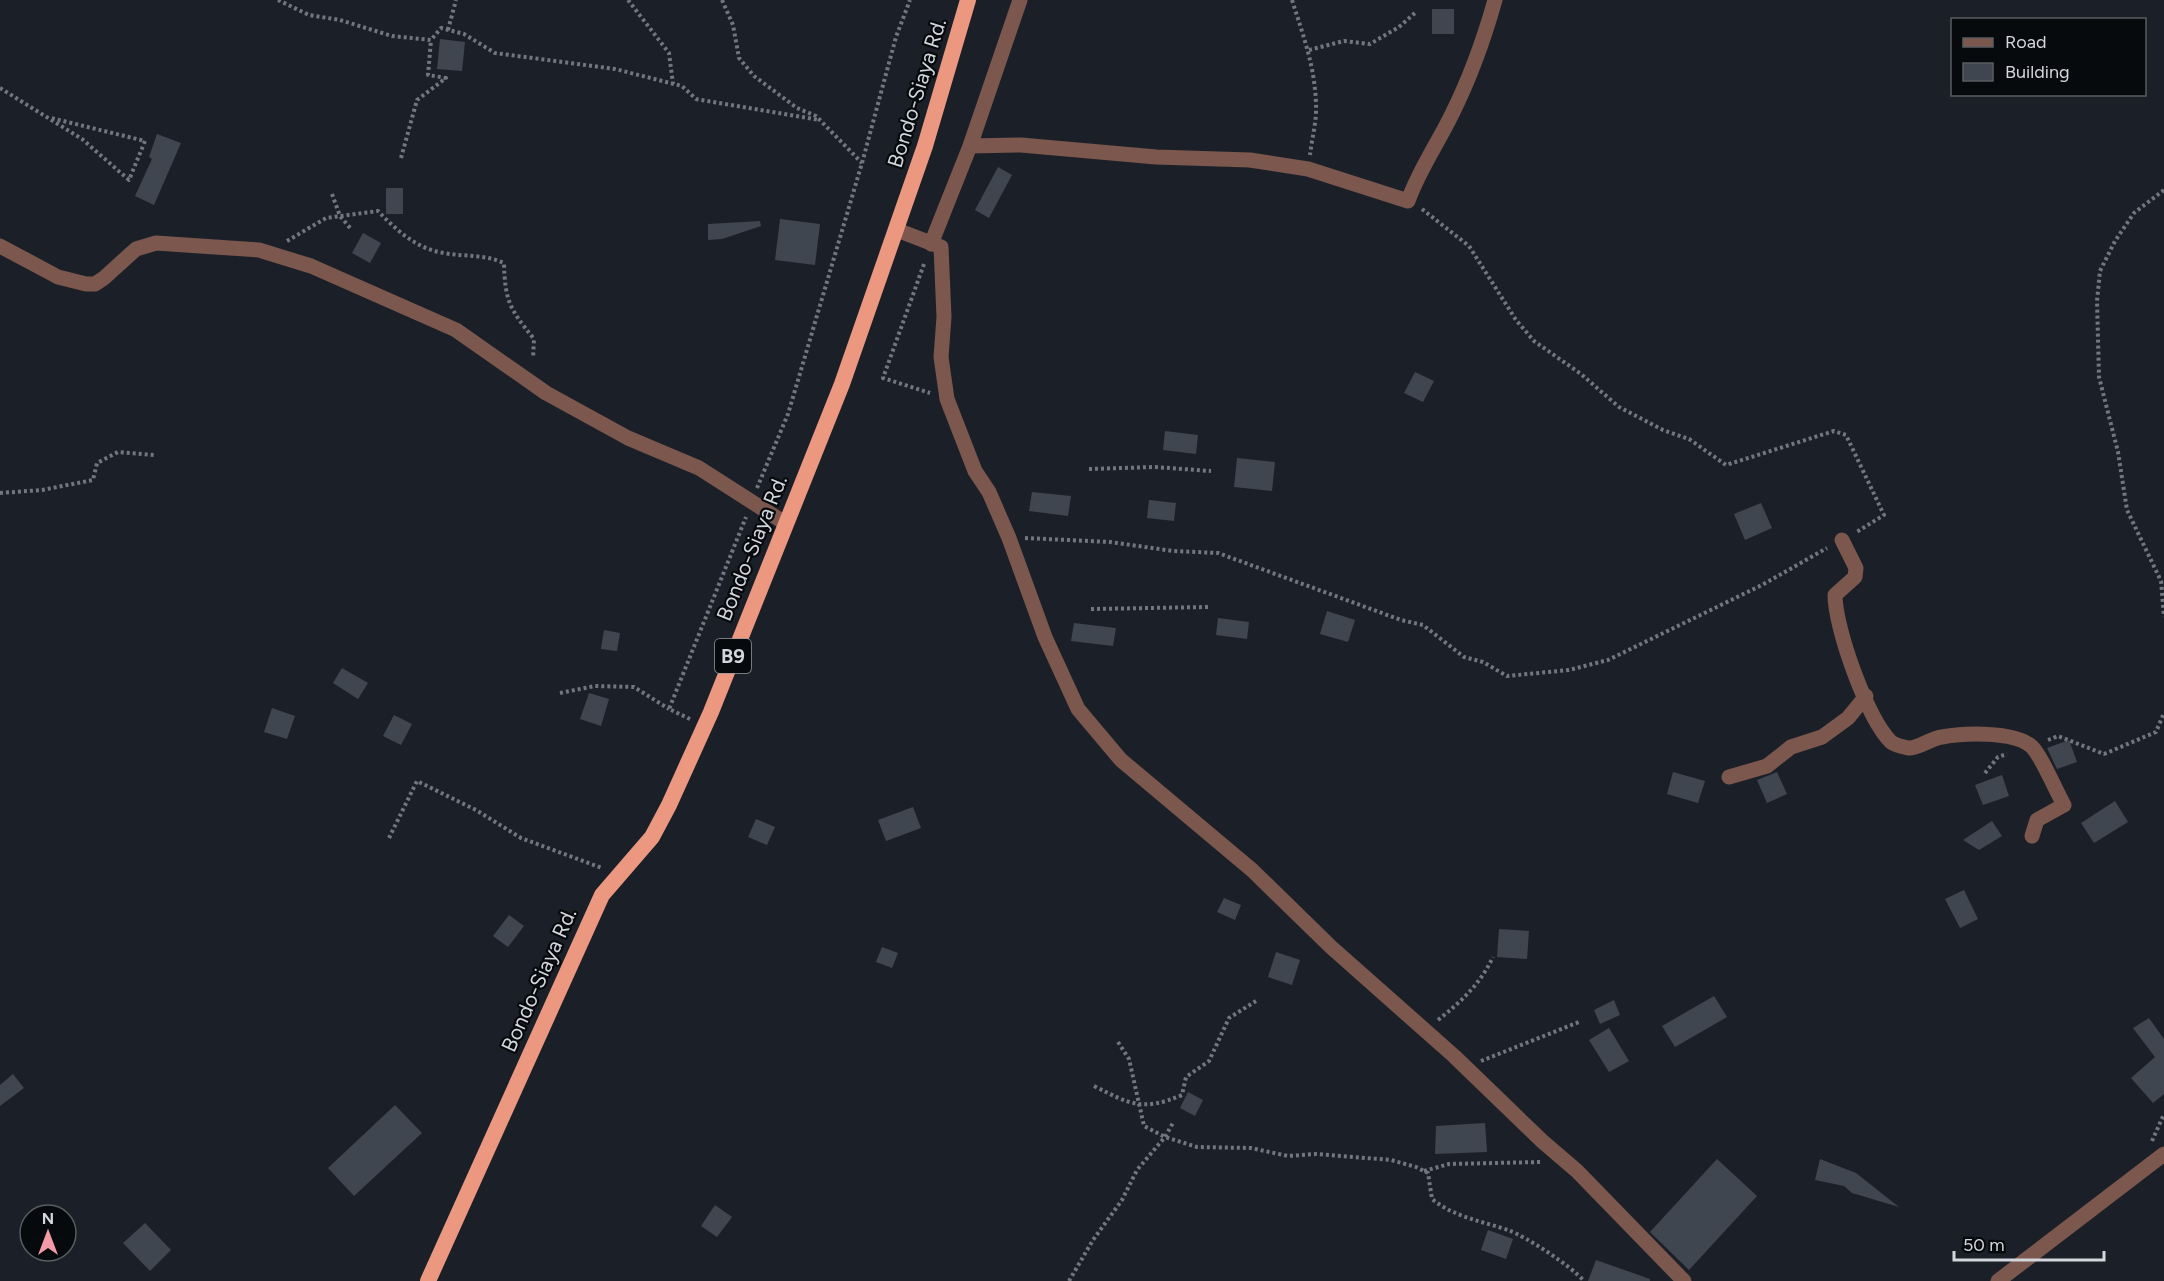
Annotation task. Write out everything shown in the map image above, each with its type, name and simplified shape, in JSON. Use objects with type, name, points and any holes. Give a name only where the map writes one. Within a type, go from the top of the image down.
[{"type":"highway","name":"Bondo-Siaya Rd.","points":[[428,1281],[602,895],[652,837],[669,805],[704,725],[785,523],[822,439],[897,230],[948,74],[968,0]]},
{"type":"street","points":[[931,244],[970,146],[1020,0]]},
{"type":"street","points":[[970,146],[1021,145],[1156,157],[1250,160],[1308,169],[1407,201],[1465,86],[1495,0]]},
{"type":"street","points":[[897,230],[941,247],[944,317],[941,357],[947,399],[975,471],[989,492],[1009,538],[1045,637],[1078,710],[1121,760],[1252,870],[1331,947],[1467,1067],[1542,1141],[1565,1160],[1684,1281]]},
{"type":"street","points":[[0,246],[58,277],[86,284],[104,278],[136,249],[156,243],[222,246],[268,252],[312,266],[456,330],[546,393],[628,438],[699,468],[785,523]]},
{"type":"street","points":[[1842,540],[1856,568],[1855,577],[1835,595],[1835,609],[1844,645],[1875,718],[1892,743],[1910,748],[1936,738],[1967,732],[2021,740],[2032,747],[2064,805],[2037,820],[2032,836]]},
{"type":"street","points":[[1729,777],[1767,766],[1791,747],[1822,737],[1848,718],[1866,696]]},
{"type":"street","points":[[1998,1281],[2164,1154]]},
{"type":"path","points":[[278,0],[309,15],[340,20],[392,36],[431,40]]},
{"type":"path","points":[[448,30],[456,0]]},
{"type":"path","points":[[628,0],[669,53],[673,84]]},
{"type":"path","points":[[722,0],[733,24],[739,58],[762,82],[797,108],[820,120],[862,163]]},
{"type":"path","points":[[669,709],[788,414],[862,163],[896,37],[910,0]]},
{"type":"path","points":[[1292,0],[1309,50],[1316,106],[1308,169]]},
{"type":"path","points":[[1309,50],[1344,41],[1370,44],[1399,27],[1415,13]]},
{"type":"path","points":[[400,158],[417,100],[446,78],[428,75],[431,40],[441,28],[464,34],[495,53],[615,69],[682,86],[696,99],[820,120]]},
{"type":"path","points":[[0,88],[82,139],[129,180],[145,141],[51,118]]},
{"type":"path","points":[[2164,190],[2134,213],[2115,241],[2100,271],[2097,301],[2099,377],[2118,452],[2127,510],[2163,579],[2164,617]]},
{"type":"path","points":[[333,194],[340,216],[351,229]]},
{"type":"path","points":[[1009,538],[1110,542],[1173,551],[1218,553],[1423,625],[1464,657],[1483,662],[1507,676],[1569,670],[1608,660],[1762,585],[1884,515],[1846,435],[1834,431],[1726,465],[1689,439],[1643,421],[1619,407],[1581,374],[1534,342],[1516,320],[1469,246],[1427,212],[1407,201]]},
{"type":"path","points":[[268,252],[327,218],[378,211],[401,235],[442,253],[490,257],[504,263],[505,294],[514,315],[534,339],[532,358]]},
{"type":"path","points":[[931,244],[883,378],[947,399]]},
{"type":"path","points":[[0,493],[42,490],[93,480],[97,463],[118,452],[155,455]]},
{"type":"path","points":[[1089,469],[1155,467],[1211,471]]},
{"type":"path","points":[[1091,609],[1208,608]]},
{"type":"path","points":[[560,693],[595,686],[634,687],[669,709],[704,725]]},
{"type":"path","points":[[2104,753],[2156,732],[2164,713]]},
{"type":"path","points":[[389,838],[417,781],[476,810],[521,838],[619,874]]},
{"type":"path","points":[[1426,1030],[1462,1001],[1483,978],[1493,957]]},
{"type":"path","points":[[1094,1086],[1130,1105],[1163,1103],[1182,1095],[1186,1077],[1209,1061],[1229,1018],[1256,1001]]},
{"type":"path","points":[[1467,1067],[1579,1022]]},
{"type":"path","points":[[1118,1042],[1129,1059],[1144,1126],[1165,1137],[1197,1147],[1251,1148],[1288,1156],[1316,1154],[1391,1160],[1428,1173],[1432,1199],[1447,1211],[1511,1231],[1569,1268],[1584,1281]]},
{"type":"path","points":[[1069,1281],[1093,1240],[1122,1200],[1137,1170],[1165,1137],[1174,1121]]},
{"type":"path","points":[[1423,1171],[1449,1164],[1521,1164],[1565,1160]]},
{"type":"building","points":[[1432,9],[1454,9],[1454,34],[1432,34]]},
{"type":"building","points":[[440,39],[465,42],[462,71],[437,69]]},
{"type":"building","points":[[157,134],[181,143],[154,205],[135,196],[152,159],[149,157]]},
{"type":"building","points":[[998,167],[1012,175],[989,218],[975,210]]},
{"type":"building","points":[[386,188],[403,188],[403,214],[386,214]]},
{"type":"building","points":[[780,219],[820,224],[815,265],[775,260]]},
{"type":"building","points":[[760,221],[761,226],[722,239],[708,240],[708,224]]},
{"type":"building","points":[[363,233],[381,243],[370,263],[352,253]]},
{"type":"building","points":[[1415,372],[1434,381],[1423,402],[1404,393]]},
{"type":"building","points":[[1165,431],[1198,435],[1196,454],[1163,450]]},
{"type":"building","points":[[1237,458],[1275,462],[1272,491],[1234,487]]},
{"type":"building","points":[[1032,492],[1071,496],[1068,516],[1029,511]]},
{"type":"building","points":[[1149,500],[1176,503],[1174,521],[1147,518]]},
{"type":"building","points":[[1761,503],[1772,528],[1745,540],[1734,514]]},
{"type":"building","points":[[1327,611],[1355,620],[1348,642],[1320,634]]},
{"type":"building","points":[[1218,618],[1249,622],[1247,639],[1216,635]]},
{"type":"building","points":[[1074,623],[1116,628],[1113,646],[1071,641]]},
{"type":"building","points":[[604,630],[620,633],[617,651],[601,649]]},
{"type":"building","points":[[342,668],[368,683],[358,699],[333,683]]},
{"type":"building","points":[[589,693],[609,699],[601,726],[580,719]]},
{"type":"building","points":[[272,708],[295,716],[287,739],[264,732]]},
{"type":"building","points":[[394,715],[412,724],[401,745],[383,736]]},
{"type":"building","points":[[2069,740],[2077,762],[2057,769],[2047,748]]},
{"type":"building","points":[[1673,772],[1705,781],[1698,803],[1667,794]]},
{"type":"building","points":[[1777,772],[1787,794],[1767,803],[1757,780]]},
{"type":"building","points":[[2002,775],[2009,796],[1983,805],[1975,785]]},
{"type":"building","points":[[2115,801],[2128,822],[2094,843],[2081,823]]},
{"type":"building","points":[[913,807],[921,828],[886,841],[878,820]]},
{"type":"building","points":[[756,819],[775,827],[767,845],[748,837]]},
{"type":"building","points":[[1992,821],[2002,836],[1979,850],[1963,840]]},
{"type":"building","points":[[1964,890],[1978,919],[1960,928],[1945,899]]},
{"type":"building","points":[[1224,898],[1241,905],[1235,920],[1217,912]]},
{"type":"building","points":[[509,915],[524,926],[508,947],[493,936]]},
{"type":"building","points":[[1499,929],[1529,931],[1527,959],[1497,957]]},
{"type":"building","points":[[882,947],[898,953],[892,968],[876,962]]},
{"type":"building","points":[[1276,952],[1300,960],[1292,985],[1268,977]]},
{"type":"building","points":[[1714,996],[1727,1017],[1675,1047],[1662,1026]]},
{"type":"building","points":[[1614,1000],[1620,1015],[1600,1024],[1594,1010]]},
{"type":"building","points":[[2149,1018],[2164,1039],[2164,1094],[2153,1103],[2131,1078],[2155,1057],[2133,1028]]},
{"type":"building","points":[[1609,1028],[1629,1061],[1609,1072],[1589,1040]]},
{"type":"building","points":[[13,1074],[24,1088],[0,1106],[0,1085]]},
{"type":"building","points":[[1188,1092],[1203,1100],[1195,1116],[1180,1108]]},
{"type":"building","points":[[395,1105],[422,1133],[354,1196],[328,1168]]},
{"type":"building","points":[[1485,1123],[1487,1152],[1435,1154],[1436,1126]]},
{"type":"building","points":[[1717,1159],[1757,1196],[1689,1270],[1650,1232]]},
{"type":"building","points":[[1820,1159],[1856,1173],[1899,1207],[1852,1193],[1844,1186],[1815,1180]]},
{"type":"building","points":[[715,1205],[732,1217],[717,1237],[701,1226]]},
{"type":"building","points":[[145,1223],[171,1250],[150,1271],[123,1243]]},
{"type":"building","points":[[1488,1230],[1513,1239],[1506,1259],[1481,1250]]},
{"type":"building","points":[[1596,1260],[1650,1279],[1650,1281],[1588,1281]]}]
